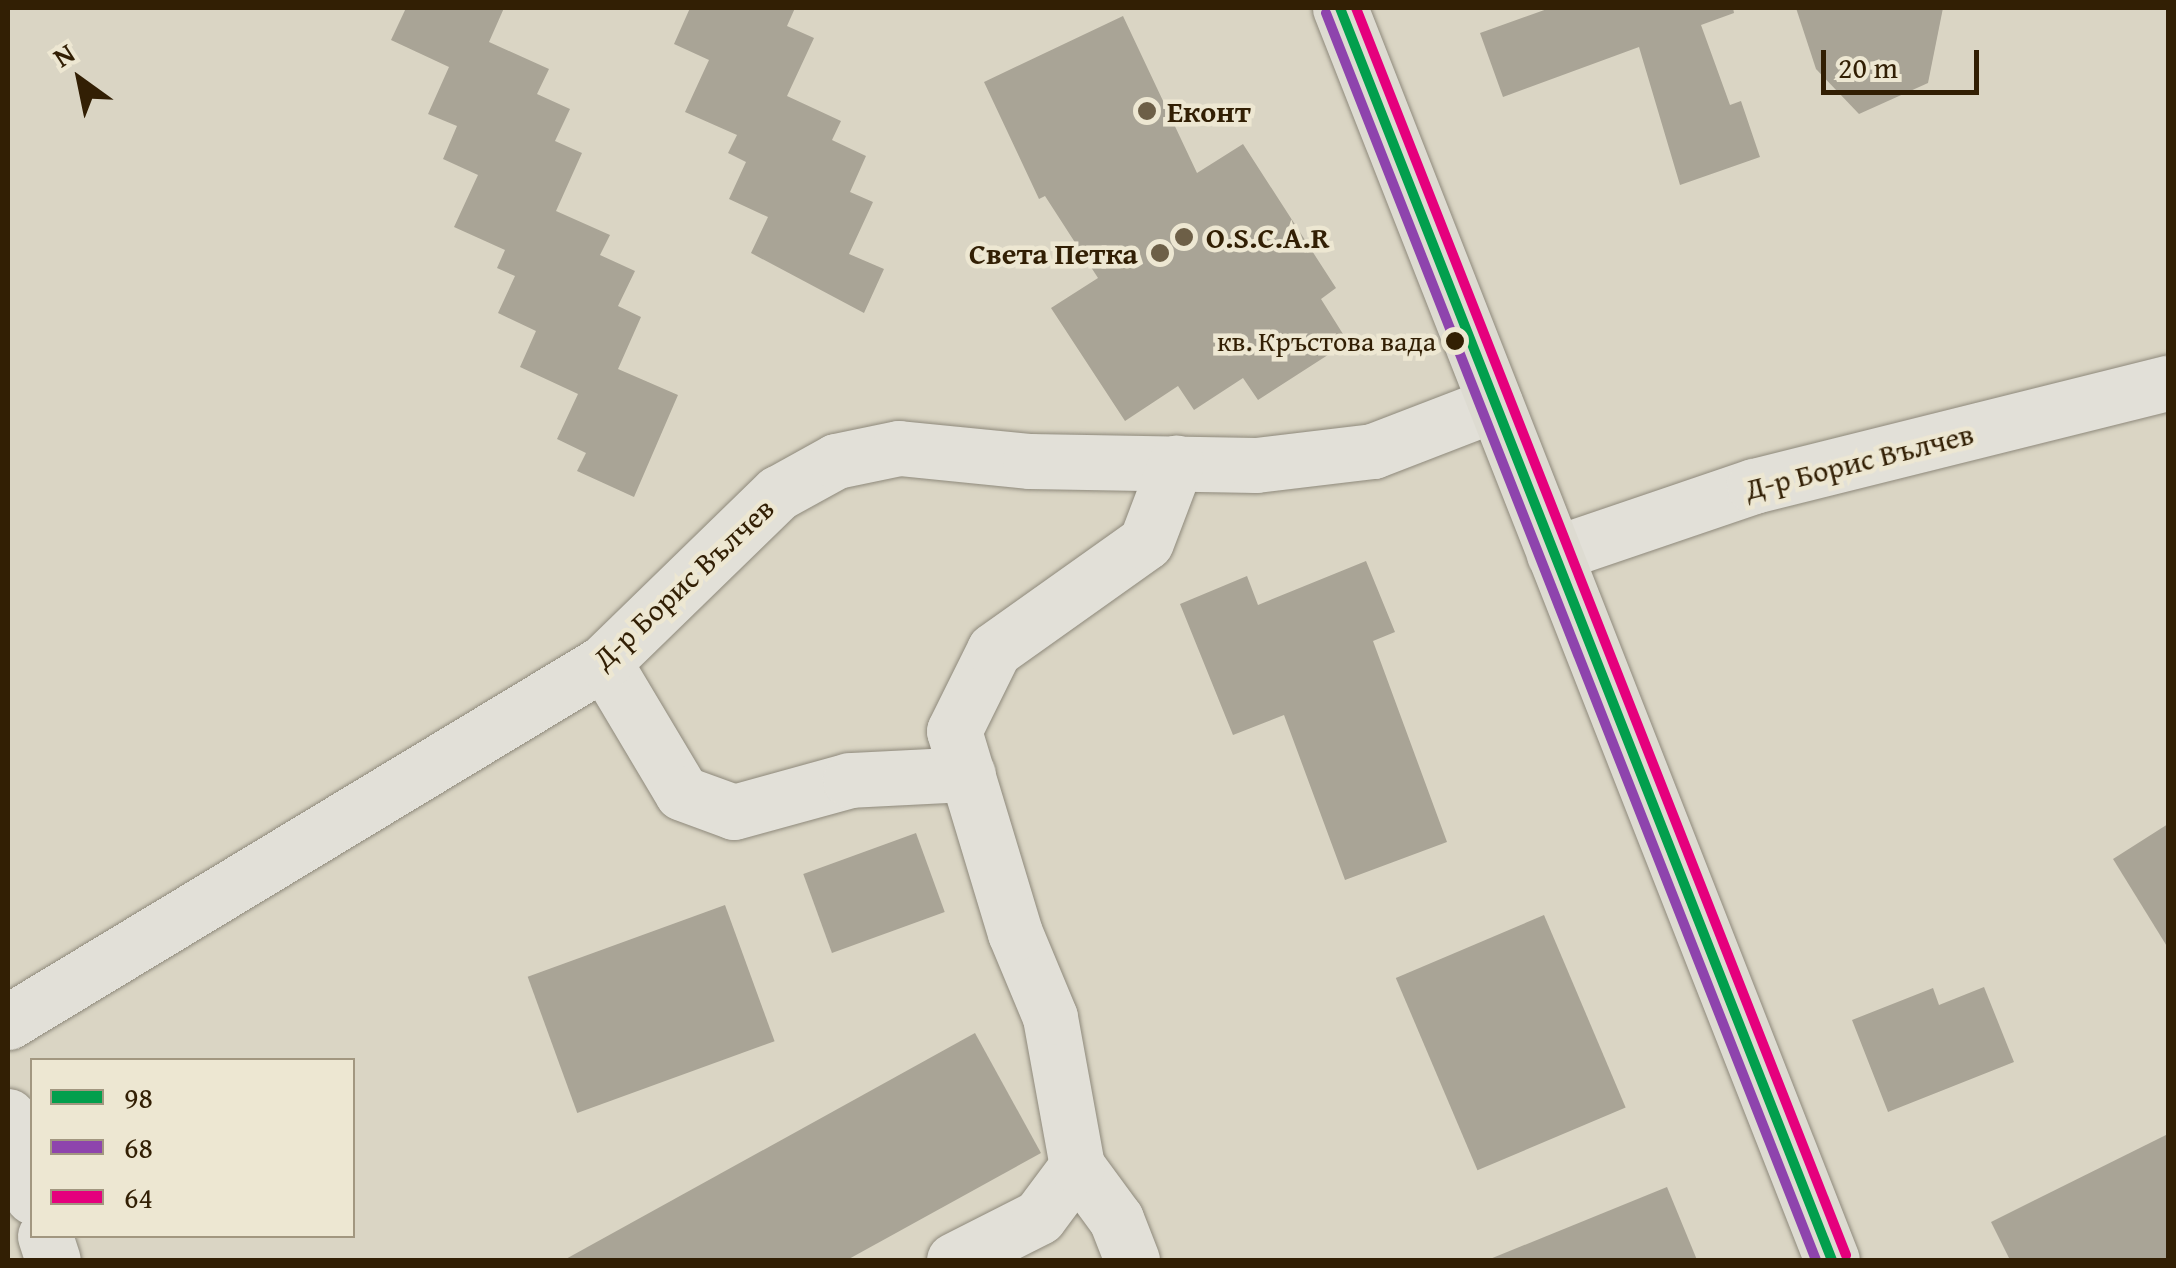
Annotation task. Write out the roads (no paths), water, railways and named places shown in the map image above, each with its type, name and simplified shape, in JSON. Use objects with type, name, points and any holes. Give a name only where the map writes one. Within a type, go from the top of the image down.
[{"type":"main road","points":[[1340,8],[1832,1260]]},
{"type":"street","name":"Д-р Борис Вълчев","points":[[1554,554],[1754,486],[2168,383]]},
{"type":"street","name":"Д-р Борис Вълчев","points":[[8,1022],[604,662],[778,493],[836,461],[899,448],[1030,461],[1256,465],[1373,451],[1495,404]]},
{"type":"street","points":[[954,1260],[1039,1217],[1067,1183],[1050,1017],[1015,933],[954,731],[994,650],[1146,542],[1176,464]]},
{"type":"street","points":[[604,662],[682,793],[734,812],[850,780],[968,774]]},
{"type":"street","points":[[8,1116],[30,1189]]},
{"type":"street","points":[[1067,1183],[1116,1219],[1132,1260]]},
{"type":"place","name":"Еконт","points":[[1147,111]]},
{"type":"place","name":"O.S.C.A.R","points":[[1184,237]]},
{"type":"place","name":"Света Петка","points":[[1160,253]]},
{"type":"place","name":"кв. Кръстова вада","points":[[1455,341]]}]
